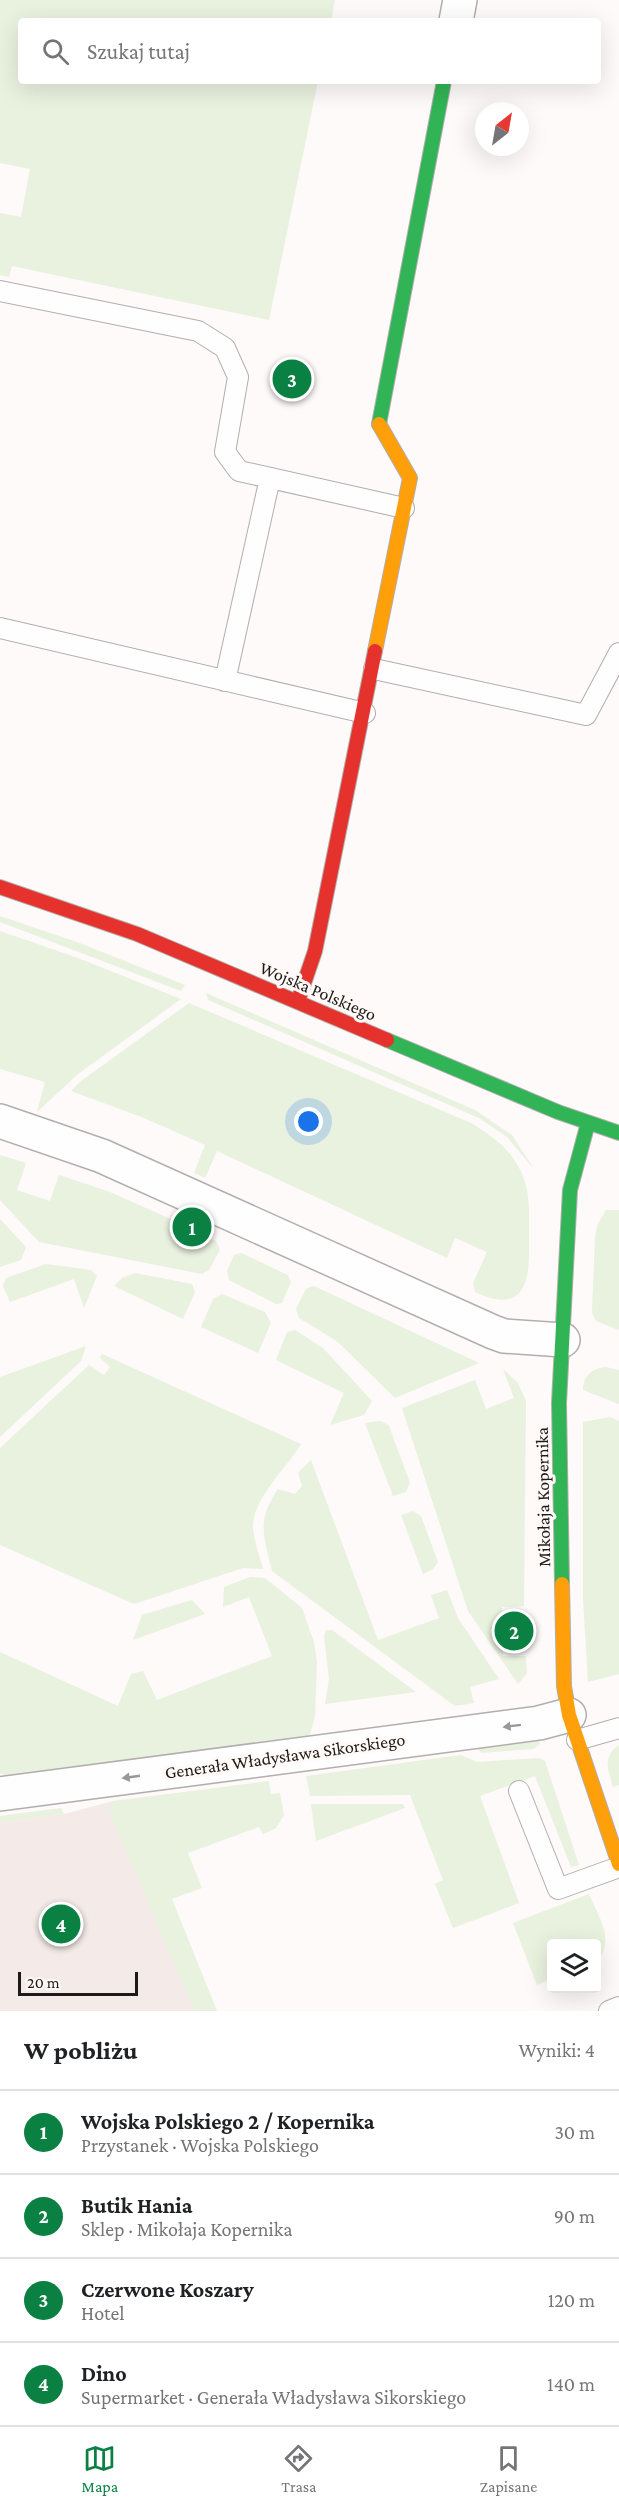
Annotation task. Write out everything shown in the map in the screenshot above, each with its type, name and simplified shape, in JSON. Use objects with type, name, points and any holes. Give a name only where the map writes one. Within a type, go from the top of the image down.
[{"type":"street","points":[[457,18],[460,0]]},
{"type":"street","points":[[298,1001],[315,951],[374,669],[410,478],[379,424],[443,84]]},
{"type":"street","name":"Wojska Polskiego","points":[[0,887],[137,934],[588,1123],[619,1133]]},
{"type":"street","points":[[0,1121],[113,1160],[493,1332],[504,1336],[564,1340]]},
{"type":"street","name":"Mikołaja Kopernika","points":[[588,1123],[570,1190],[559,1415],[564,1686],[573,1728],[619,1865]]},
{"type":"street","name":"Generała Władysława Sikorskiego","points":[[0,1794],[539,1723],[573,1728]]},
{"type":"lane","points":[[0,291],[198,330],[225,348],[238,377],[225,452],[239,471],[404,508]]},
{"type":"lane","points":[[225,681],[270,478]]},
{"type":"lane","points":[[0,628],[365,713]]},
{"type":"lane","points":[[374,669],[586,715],[619,653]]},
{"type":"lane","points":[[573,1728],[619,1728]]},
{"type":"lane","points":[[519,1791],[558,1889],[619,1865]]},
{"type":"lane","points":[[609,2011],[619,2007]]},
{"type":"shaded area","points":[[113,1801],[201,2011],[0,2011],[0,1823],[64,1814]]},
{"type":"green space","points":[[0,0],[335,0],[332,18],[18,18],[18,84],[317,84],[269,320],[12,266],[9,277],[0,275],[0,213],[21,217],[30,169],[0,163]]},
{"type":"green space","points":[[0,916],[77,942],[185,985],[181,991],[0,922]]},
{"type":"green space","points":[[0,931],[78,958],[181,999],[78,1074],[37,1112],[45,1082],[0,1069]]},
{"type":"green space","points":[[206,993],[475,1110],[512,1135],[534,1169],[507,1137],[479,1118],[208,1000]]},
{"type":"green space","points":[[189,1003],[471,1123],[498,1141],[518,1166],[525,1183],[528,1200],[528,1266],[522,1289],[516,1296],[506,1300],[475,1292],[473,1283],[487,1252],[455,1238],[447,1258],[217,1151],[205,1178],[194,1173],[205,1145],[144,1118],[71,1091],[81,1081]]},
{"type":"green space","points":[[0,1155],[26,1163],[17,1190],[50,1201],[59,1175],[110,1192],[177,1222],[172,1235],[200,1247],[206,1236],[216,1241],[220,1250],[209,1270],[202,1274],[39,1242],[0,1200]]},
{"type":"green space","points":[[606,1210],[619,1210],[619,1330],[596,1321],[592,1313],[595,1237],[597,1226]]},
{"type":"green space","points":[[0,1219],[26,1247],[21,1260],[0,1267]]},
{"type":"green space","points":[[241,1253],[288,1275],[291,1282],[282,1303],[276,1304],[229,1280],[227,1271],[234,1255]]},
{"type":"green space","points":[[46,1264],[91,1270],[97,1276],[84,1308],[74,1279],[10,1302],[3,1286],[6,1278]]},
{"type":"green space","points":[[135,1273],[192,1284],[195,1292],[183,1319],[114,1286],[122,1278]]},
{"type":"green space","points":[[313,1286],[479,1363],[395,1398],[338,1342],[299,1318],[296,1309],[306,1289]]},
{"type":"green space","points":[[222,1294],[265,1312],[271,1323],[258,1353],[201,1327],[213,1299]]},
{"type":"green space","points":[[295,1330],[323,1348],[372,1401],[364,1415],[330,1425],[344,1393],[276,1360],[287,1332]]},
{"type":"green space","points":[[86,1346],[81,1361],[0,1437],[0,1377]]},
{"type":"green space","points":[[102,1354],[301,1444],[271,1484],[254,1517],[253,1528],[263,1569],[243,1568],[134,1604],[0,1545],[0,1448],[89,1365],[104,1375],[110,1367],[100,1358]]},
{"type":"green space","points":[[606,1367],[619,1370],[619,1404],[583,1390],[589,1374],[596,1369]]},
{"type":"green space","points":[[503,1369],[518,1383],[526,1401],[524,1606],[502,1607],[503,1656],[526,1656],[527,1673],[518,1684],[468,1611],[402,1408],[475,1380],[486,1409],[514,1398]]},
{"type":"green space","points":[[610,1417],[619,1421],[619,1674],[588,1682],[583,1599],[583,1422]]},
{"type":"green space","points":[[381,1421],[389,1426],[410,1483],[406,1492],[393,1496],[365,1423]]},
{"type":"green space","points":[[311,1460],[378,1640],[439,1618],[431,1595],[447,1590],[458,1618],[499,1679],[470,1687],[474,1703],[455,1706],[272,1571],[264,1529],[267,1510],[278,1489],[295,1494],[302,1486],[298,1473]]},
{"type":"green space","points":[[413,1511],[421,1516],[438,1562],[433,1569],[423,1574],[401,1515]]},
{"type":"green space","points":[[250,1577],[265,1578],[302,1608],[314,1642],[317,1662],[315,1716],[309,1738],[11,1778],[0,1773],[0,1652],[118,1706],[131,1674],[143,1671],[157,1700],[272,1656],[249,1597],[223,1607],[224,1587]]},
{"type":"green space","points":[[192,1600],[205,1614],[133,1640],[142,1615]]},
{"type":"green space","points":[[326,1630],[332,1630],[416,1692],[325,1704],[329,1679],[324,1636]]},
{"type":"green space","points":[[538,1736],[540,1744],[534,1749],[481,1753],[474,1744]]},
{"type":"green space","points":[[619,1745],[619,1785],[613,1787],[608,1759]]},
{"type":"green space","points":[[461,1755],[477,1762],[539,1758],[545,1761],[579,1865],[571,1867],[535,1776],[480,1796],[519,1903],[453,1928],[435,1884],[443,1880],[410,1795],[310,1796],[306,1776]]},
{"type":"green space","points":[[269,1781],[271,1794],[280,1793],[284,1815],[276,1828],[263,1834],[259,1827],[188,1853],[202,1888],[172,1899],[217,2011],[194,2011],[108,1808],[113,1801]]},
{"type":"green space","points":[[311,1804],[403,1804],[405,1808],[316,1841]]},
{"type":"green space","points":[[61,1808],[64,1814],[0,1823],[0,1816]]},
{"type":"green space","points":[[589,1894],[604,1928],[605,1945],[601,1955],[601,1939],[547,1939],[547,1981],[537,1985],[513,1923]]},
{"type":"traffic: fast","points":[[379,424],[443,84]]},
{"type":"traffic: fast","points":[[387,1040],[558,1112],[619,1133]]},
{"type":"traffic: fast","points":[[562,1584],[559,1403],[570,1190],[588,1123]]},
{"type":"traffic: slow","points":[[375,651],[410,478],[379,424]]},
{"type":"traffic: slow","points":[[562,1584],[564,1686],[569,1715],[619,1864]]},
{"type":"traffic: jam","points":[[298,1001],[315,951],[375,651]]},
{"type":"traffic: jam","points":[[0,887],[137,934],[387,1040]]},
{"type":"place","name":"Czerwone Koszary","points":[[292,379]]},
{"type":"place","name":"Wojska Polskiego 2 / Kopernika","points":[[192,1227]]},
{"type":"place","name":"Butik Hania","points":[[514,1631]]},
{"type":"place","name":"Dino","points":[[61,1924]]}]
